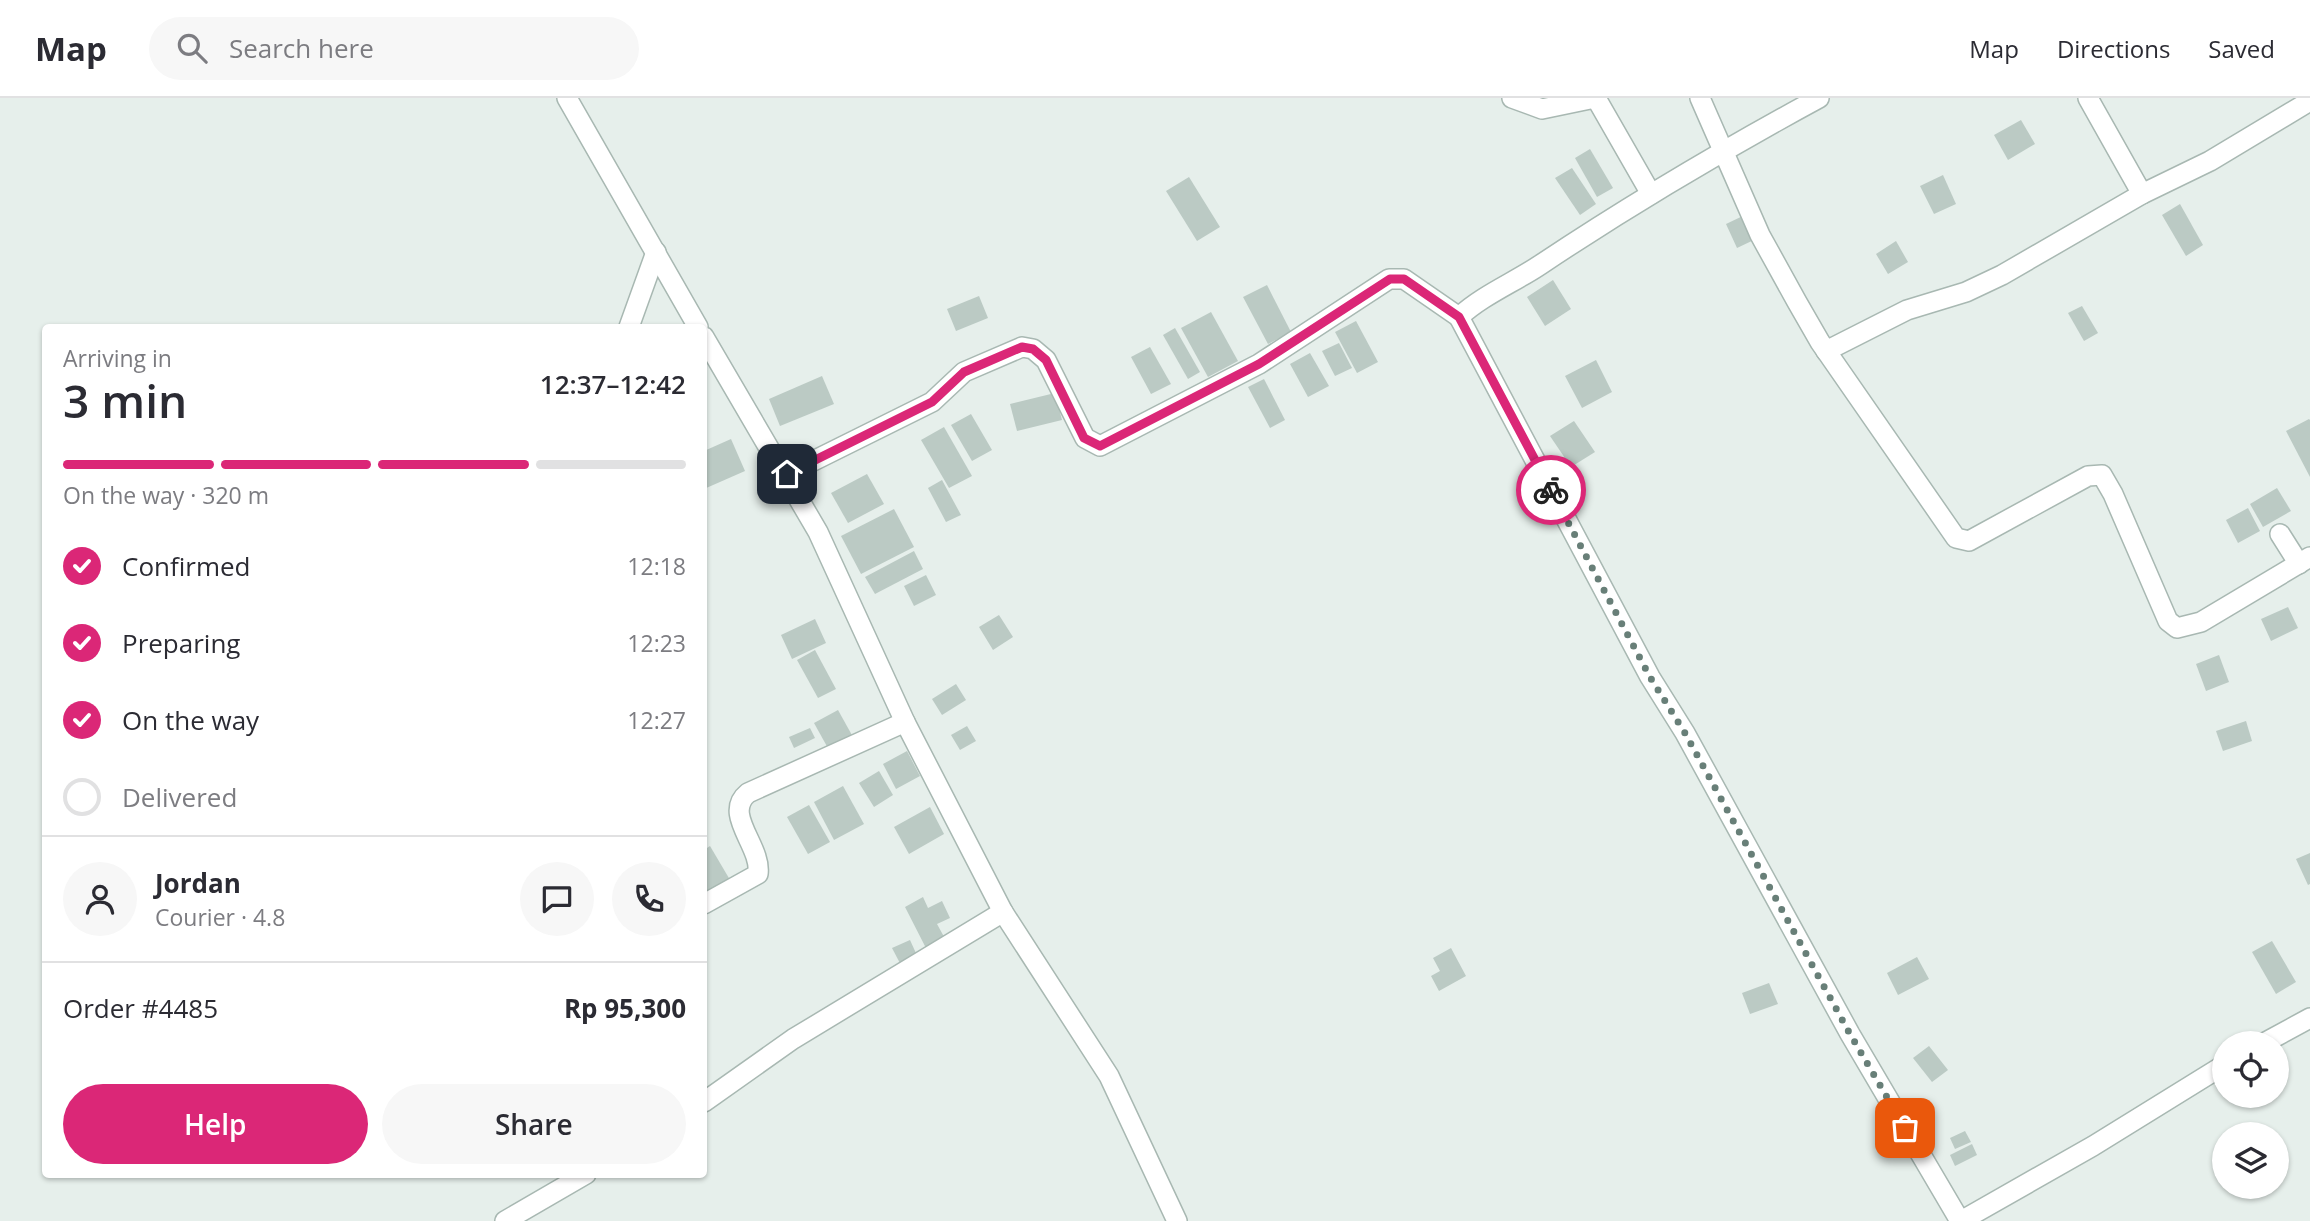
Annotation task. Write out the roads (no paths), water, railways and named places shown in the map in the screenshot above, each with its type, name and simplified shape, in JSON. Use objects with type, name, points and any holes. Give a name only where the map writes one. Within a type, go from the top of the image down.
[{"type":"street","points":[[567,98],[696,324]]},
{"type":"street","points":[[1512,98],[1542,110],[1596,98],[1651,194]]},
{"type":"street","points":[[1700,98],[1760,235],[1826,351],[1939,516],[1962,541],[1969,541],[2098,474],[2105,478],[2113,494],[2168,621],[2177,628],[2201,622],[2304,560],[2280,534]]},
{"type":"street","points":[[1459,317],[1478,300],[1518,279],[1723,150],[1819,98]]},
{"type":"street","points":[[2088,98],[2142,194]]},
{"type":"street","points":[[1826,351],[1907,310],[1966,292],[2002,275],[2142,194],[2210,161],[2310,101]]},
{"type":"street","points":[[630,324],[656,252]]},
{"type":"street","points":[[787,474],[932,402],[964,372],[1022,347],[1033,349],[1046,360],[1084,438],[1100,446],[1259,364],[1390,279],[1404,279],[1459,317],[1650,677],[1685,733],[1850,1034],[1960,1221],[2093,1146],[2212,1072]]},
{"type":"street","points":[[707,342],[787,474],[818,532],[905,722],[1003,912],[1109,1076],[1177,1221]]},
{"type":"street","points":[[707,902],[758,874],[760,861],[737,811],[740,799],[905,722]]},
{"type":"street","points":[[707,1100],[793,1039],[1003,912]]},
{"type":"street","points":[[2286,1031],[2310,1018]]},
{"type":"street","points":[[505,1221],[579,1178]]}]
